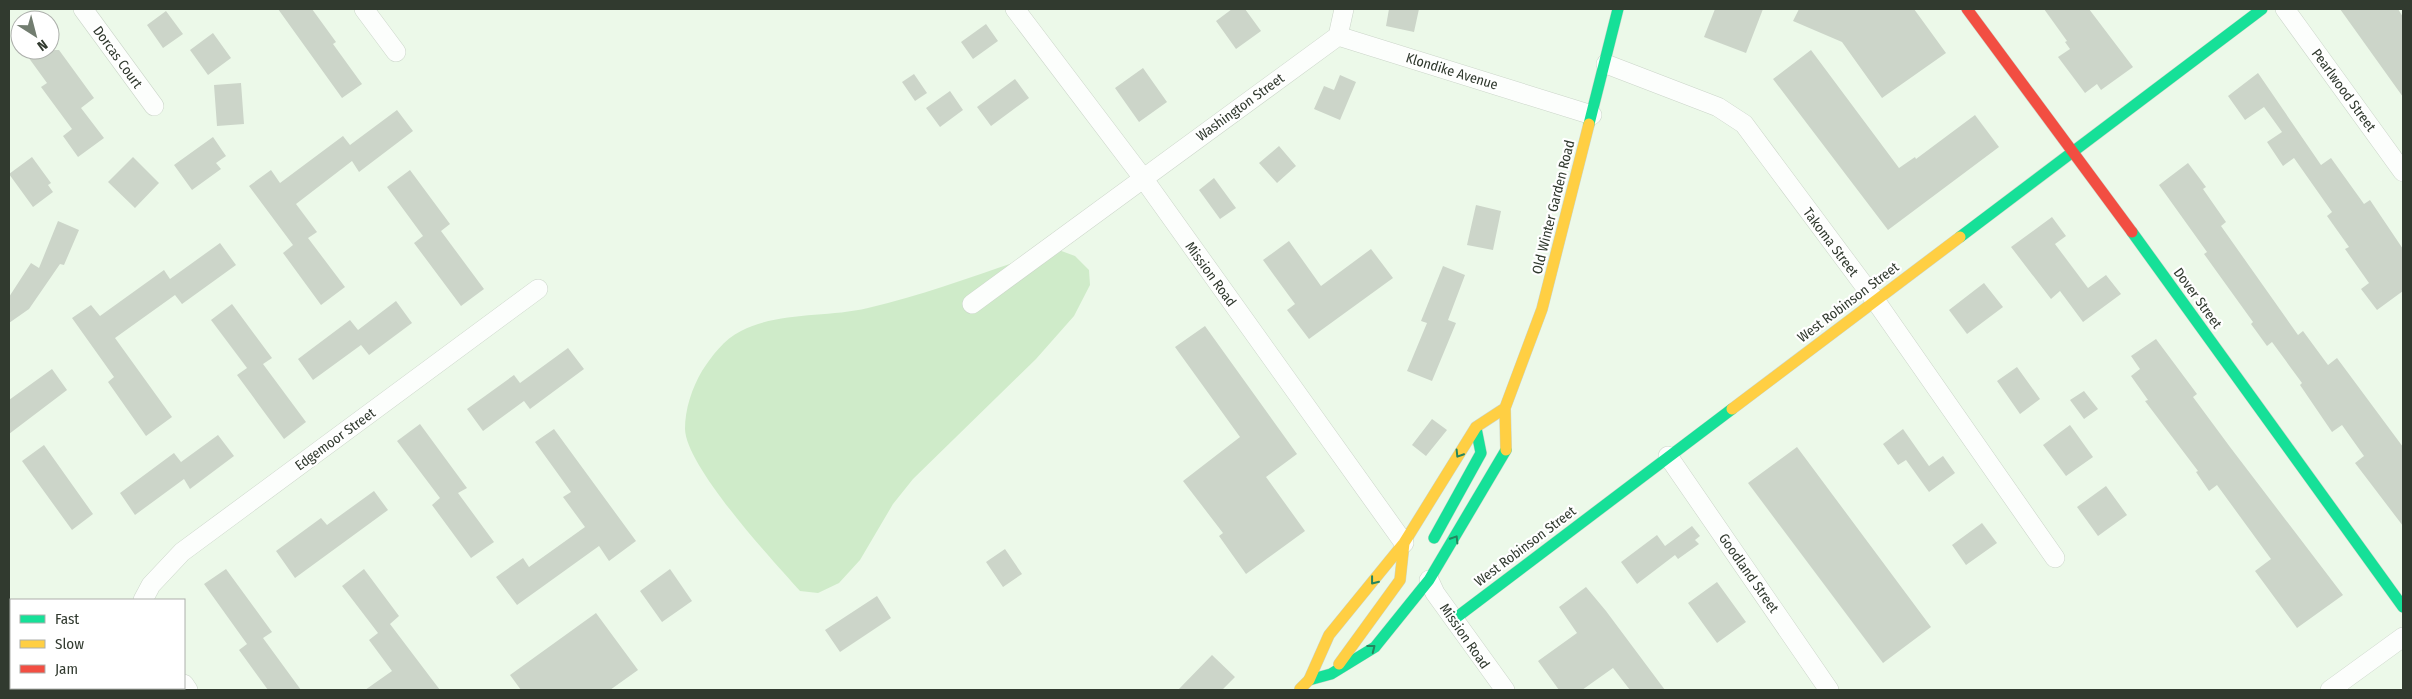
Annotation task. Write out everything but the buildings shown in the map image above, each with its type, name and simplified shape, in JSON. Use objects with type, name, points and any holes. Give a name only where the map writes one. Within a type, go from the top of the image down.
[{"type":"street","name":"Dorcas Court","points":[[82,9],[154,106]]},
{"type":"street","points":[[364,9],[396,52]]},
{"type":"street","name":"Mission Road","points":[[1015,9],[1143,178],[1404,542]]},
{"type":"street","points":[[1338,36],[1344,9]]},
{"type":"street","name":"Old Winter Garden Road","points":[[1309,680],[1331,674],[1375,647],[1429,580],[1506,453],[1505,408],[1542,309],[1606,64],[1618,9]]},
{"type":"street","name":"Dover Street","points":[[1966,9],[2073,151],[2402,602]]},
{"type":"street","name":"West Robinson Street","points":[[1453,620],[2262,9]]},
{"type":"street","name":"Pearlwood Street","points":[[2285,9],[2403,172]]},
{"type":"street","name":"Washington Street","points":[[972,304],[1338,36]]},
{"type":"street","name":"Klondike Avenue","points":[[1338,36],[1592,115]]},
{"type":"street","name":"Takoma Street","points":[[1606,64],[1718,107],[1744,124],[1875,300],[2055,558]]},
{"type":"street","name":"Edgemoor Street","points":[[144,599],[151,585],[182,552],[538,289]]},
{"type":"street","name":"Old Winter Garden Road","points":[[1299,690],[1309,680],[1329,635],[1404,542],[1476,427],[1505,408]]},
{"type":"street","points":[[1429,580],[1430,550],[1470,476],[1480,453],[1476,427]]},
{"type":"street","name":"Goodland Street","points":[[1668,456],[1829,690]]},
{"type":"street","points":[[1331,674],[1400,580],[1404,559],[1404,542]]},
{"type":"street","name":"Mission Road","points":[[1429,580],[1435,594],[1505,690]]},
{"type":"street","points":[[2330,690],[2403,637]]},
{"type":"green space","points":[[1056,249],[1075,256],[1089,270],[1090,285],[1074,316],[1036,359],[913,479],[893,504],[860,560],[839,583],[818,593],[800,591],[733,513],[715,489],[689,446],[685,429],[688,406],[695,384],[710,360],[719,348],[735,334],[771,320],[868,308],[916,295]]},
{"type":"traffic: fast","points":[[1589,124],[1618,9]]},
{"type":"traffic: fast","points":[[1960,237],[2262,9]]},
{"type":"traffic: fast","points":[[2132,232],[2403,607]]},
{"type":"traffic: fast","points":[[1453,620],[1732,409]]},
{"type":"traffic: fast","points":[[1434,538],[1481,453],[1476,428]]},
{"type":"traffic: fast","points":[[1309,680],[1331,674],[1375,647],[1429,580],[1506,450]]},
{"type":"traffic: slow","points":[[1506,450],[1505,408],[1542,309],[1589,124]]},
{"type":"traffic: slow","points":[[1732,409],[1960,237]]},
{"type":"traffic: slow","points":[[1300,689],[1309,680],[1329,635],[1404,543],[1476,427],[1505,408]]},
{"type":"traffic: slow","points":[[1339,664],[1400,580],[1404,543]]},
{"type":"traffic: jam","points":[[1967,9],[2132,232]]}]
